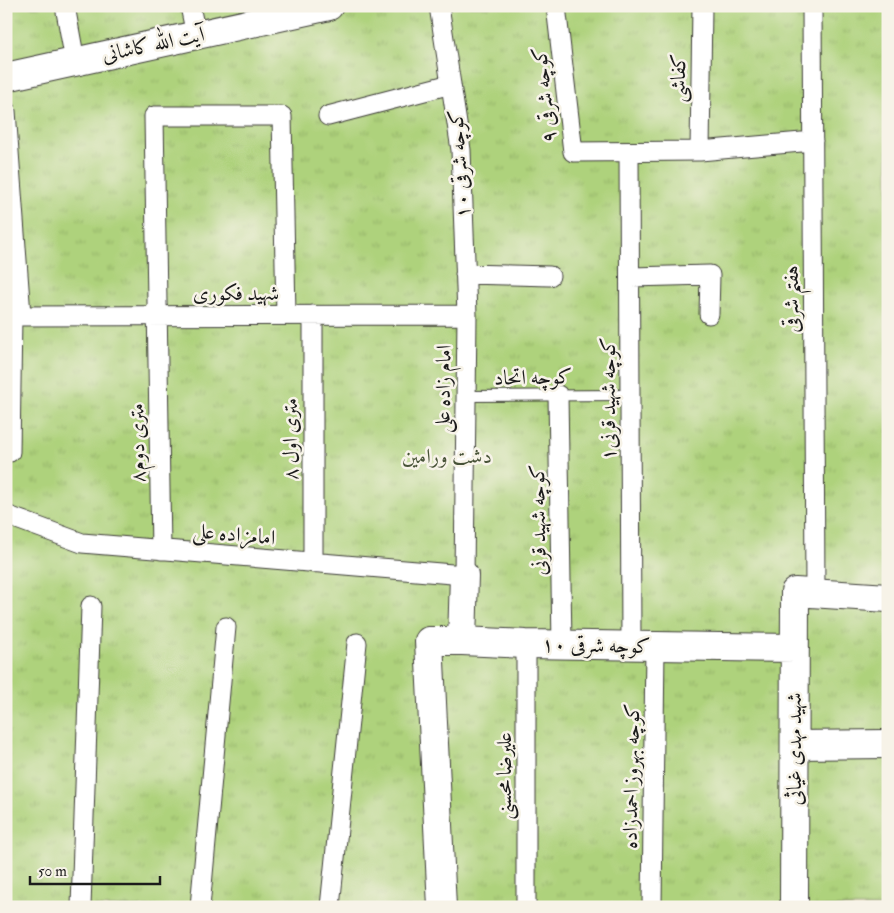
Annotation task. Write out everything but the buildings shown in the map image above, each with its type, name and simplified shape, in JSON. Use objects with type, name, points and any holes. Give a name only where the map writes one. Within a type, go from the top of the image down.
[{"type":"street","points":[[65,6],[75,61]]},
{"type":"street","points":[[190,6],[196,35]]},
{"type":"street","name":"کوچه شرقی ۱۰","points":[[439,6],[460,142],[467,319]]},
{"type":"street","name":"کوچه شرقی ۹","points":[[556,6],[573,152],[629,152]]},
{"type":"street","name":"کفاشی","points":[[700,151],[702,6]]},
{"type":"street","name":"هفتم شرقی","points":[[805,592],[813,141],[812,6]]},
{"type":"street","name":"آیت الله کاشانی","points":[[6,77],[317,7]]},
{"type":"street","points":[[328,116],[451,84]]},
{"type":"street","points":[[6,111],[13,315],[10,452]]},
{"type":"street","name":"متری دوم۸","points":[[161,550],[154,116],[282,116],[286,315]]},
{"type":"street","points":[[629,152],[700,151],[813,141]]},
{"type":"street","name":"کوچه شهید قرنی۱","points":[[629,152],[630,395],[643,646]]},
{"type":"street","points":[[465,274],[550,276]]},
{"type":"street","points":[[631,277],[710,275],[710,314]]},
{"type":"street","name":"شهید فکوری","points":[[13,315],[313,315],[467,319]]},
{"type":"street","name":"۸ متری اول","points":[[313,315],[313,563]]},
{"type":"street","name":"امام زاده علی","points":[[464,575],[467,319]]},
{"type":"street","name":"کوچه شهید قرنی","points":[[558,395],[562,645]]},
{"type":"street","name":"امامزاده علی","points":[[6,515],[82,543],[464,575]]},
{"type":"street","points":[[462,641],[464,575]]},
{"type":"street","points":[[805,592],[888,598]]},
{"type":"street","name":"شهید مهدی غیاثی","points":[[794,907],[795,648],[805,592]]},
{"type":"street","points":[[81,907],[91,606]]},
{"type":"street","points":[[200,907],[226,627]]},
{"type":"street","name":"کوچه شرقی ۱۰","points":[[442,907],[429,641],[795,648]]},
{"type":"street","points":[[330,907],[357,643]]},
{"type":"street","name":"علیرضا محسنی","points":[[526,644],[526,907]]},
{"type":"street","name":"کوچه بهروز احمدزاده","points":[[643,646],[652,907]]},
{"type":"street","points":[[794,745],[888,744]]},
{"type":"lane","name":"کوچه اتحاد","points":[[466,396],[630,395]]},
{"type":"green space","name":"دشت ورامین","points":[[6,6],[888,6],[888,907],[6,907]]}]
